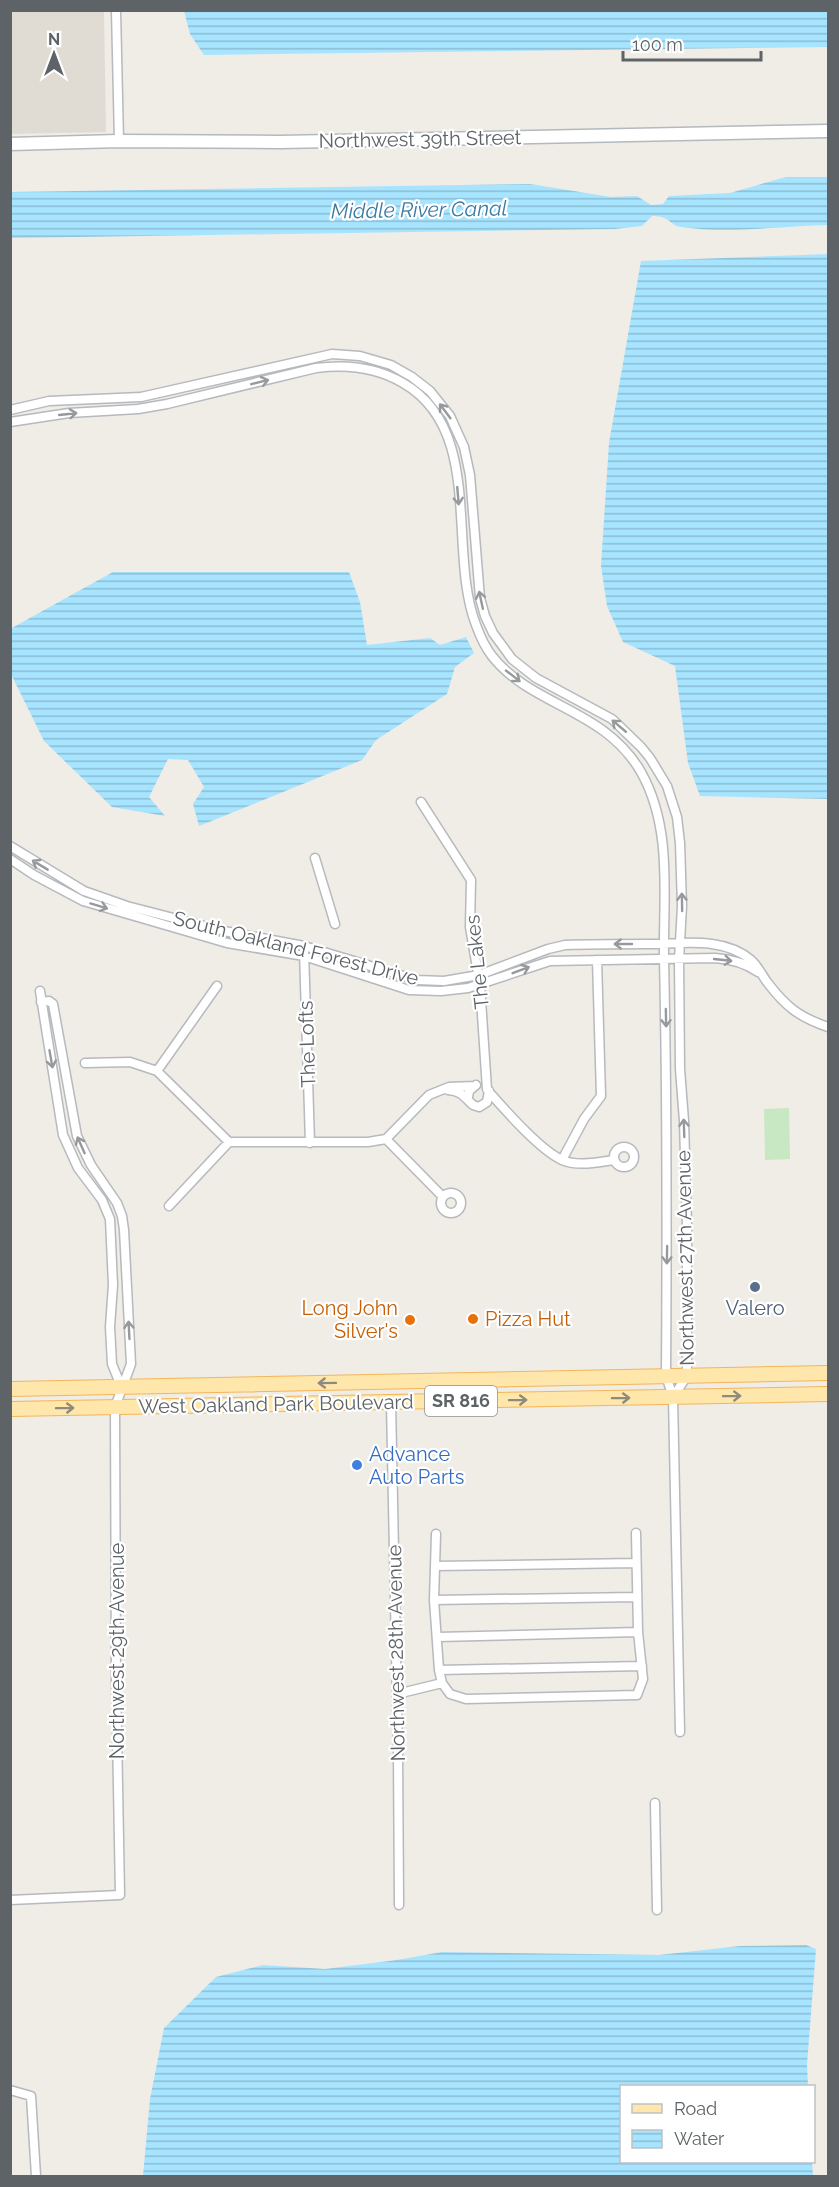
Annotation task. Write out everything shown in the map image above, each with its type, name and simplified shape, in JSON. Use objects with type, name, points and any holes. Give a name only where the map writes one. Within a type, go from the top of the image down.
[{"type":"main road","name":"West Oakland Park Boulevard","points":[[10,1389],[828,1373]]},
{"type":"main road","points":[[391,1402],[399,1389],[412,1381]]},
{"type":"main road","points":[[354,1402],[386,1382]]},
{"type":"main road","name":"West Oakland Park Boulevard","points":[[10,1409],[828,1394]]},
{"type":"street","points":[[116,10],[119,141]]},
{"type":"street","name":"Northwest 39th Street","points":[[10,144],[119,141],[280,142],[828,131]]},
{"type":"street","name":"Northwest 27th Avenue","points":[[10,410],[49,401],[141,397],[332,354],[360,356],[382,361],[402,370],[430,391],[450,416],[464,447],[470,475],[480,598],[485,616],[499,644],[529,674],[589,705],[622,727],[650,758],[667,786],[679,830],[682,906],[679,960],[680,1069],[684,1121],[687,1238],[687,1376],[673,1397]]},
{"type":"street","points":[[10,422],[69,413],[138,409],[167,404],[329,366],[367,368],[395,378],[422,396],[439,420],[454,459],[469,595],[473,616],[485,645],[503,668],[523,683],[578,713],[616,740],[633,760],[649,789],[656,804],[663,841],[667,1163],[666,1376],[673,1397],[681,1732]]},
{"type":"street","name":"The Lakes","points":[[421,802],[471,880],[470,927],[479,975],[488,1090]]},
{"type":"street","name":"South Oakland Forest Drive","points":[[10,846],[77,887],[127,906],[246,936],[304,946],[417,980],[444,981],[479,975],[548,949],[565,945],[681,943],[716,945],[741,953],[753,961],[781,1000],[792,1011],[828,1027]]},
{"type":"street","points":[[315,858],[335,924]]},
{"type":"street","name":"South Oakland Forest Drive","points":[[10,859],[83,902],[227,944],[304,956],[410,990],[451,991],[480,985],[543,962],[728,959],[750,966],[762,975]]},
{"type":"street","points":[[71,895],[77,887]]},
{"type":"street","points":[[186,932],[189,921]]},
{"type":"street","name":"The Lofts","points":[[304,946],[310,1143]]},
{"type":"street","points":[[562,1160],[584,1119],[601,1096],[597,960]]},
{"type":"street","points":[[157,1071],[216,987]]},
{"type":"street","points":[[40,991],[63,1135],[78,1168],[102,1200],[109,1216],[112,1233],[113,1286],[110,1327],[112,1364],[121,1386]]},
{"type":"street","points":[[41,1002],[49,1000],[53,1004],[77,1136],[91,1165],[121,1212],[109,1216]]},
{"type":"street","points":[[85,1063],[130,1062],[157,1071],[229,1142],[368,1142],[386,1139],[423,1100],[449,1087],[476,1085],[488,1090],[543,1146],[562,1160],[583,1164],[614,1160]]},
{"type":"street","name":"The Lakes","points":[[476,1085],[485,1064]]},
{"type":"street","points":[[476,1085],[469,1091],[468,1097],[470,1103],[476,1106],[482,1106],[487,1102],[488,1090]]},
{"type":"street","points":[[441,1090],[454,1090],[468,1097]]},
{"type":"street","points":[[487,1102],[502,1106]]},
{"type":"street","points":[[386,1139],[443,1197]]},
{"type":"street","points":[[169,1206],[229,1142]]},
{"type":"street","points":[[95,1192],[105,1185]]},
{"type":"street","name":"Northwest 29th Avenue","points":[[10,1900],[120,1895],[115,1407],[131,1364],[124,1230],[121,1212]]},
{"type":"street","name":"Northwest 28th Avenue","points":[[391,1402],[399,1905]]},
{"type":"street","points":[[436,1534],[434,1600],[442,1683],[450,1694],[466,1699],[637,1695],[643,1679],[636,1597],[636,1533]]},
{"type":"street","points":[[435,1566],[636,1563]]},
{"type":"street","points":[[434,1600],[636,1597]]},
{"type":"street","points":[[438,1637],[638,1632]]},
{"type":"street","points":[[440,1670],[642,1666]]},
{"type":"street","points":[[397,1694],[442,1683]]},
{"type":"street","points":[[656,1803],[657,1910]]},
{"type":"street","points":[[12,2090],[31,2096],[36,2176]]},
{"type":"shaded area","points":[[10,11],[104,11],[106,132],[11,134]]},
{"type":"green space","points":[[789,1108],[790,1159],[765,1160],[764,1109]]},
{"type":"water","points":[[184,11],[828,11],[828,47],[204,55],[190,34]]},
{"type":"water","name":"Middle River Canal","points":[[786,177],[828,177],[828,225],[736,230],[699,229],[677,226],[663,217],[652,216],[642,226],[615,229],[11,238],[11,192],[530,184],[611,197],[637,196],[651,205],[663,204],[669,196],[730,193]]},
{"type":"water","points":[[828,254],[828,799],[700,796],[688,763],[675,666],[623,642],[607,606],[601,566],[609,443],[641,261]]},
{"type":"water","points":[[113,572],[349,572],[360,602],[367,645],[430,638],[440,645],[466,637],[474,653],[455,667],[447,694],[376,740],[362,760],[199,826],[193,804],[204,787],[188,760],[168,759],[149,797],[165,816],[112,807],[44,741],[11,674],[10,629]]},
{"type":"water","points":[[806,1945],[816,1949],[807,2065],[808,2085],[620,2085],[620,2163],[812,2163],[813,2176],[143,2176],[150,2099],[164,2028],[216,1977],[263,1965],[325,1969],[442,1952],[659,1955],[740,1946]]},
{"type":"place","name":"Valero","points":[[755,1287]]},
{"type":"place","name":"Pizza Hut","points":[[473,1319]]},
{"type":"place","name":"Long John Silver's","points":[[410,1320]]},
{"type":"place","name":"Advance Auto Parts","points":[[357,1465]]}]
